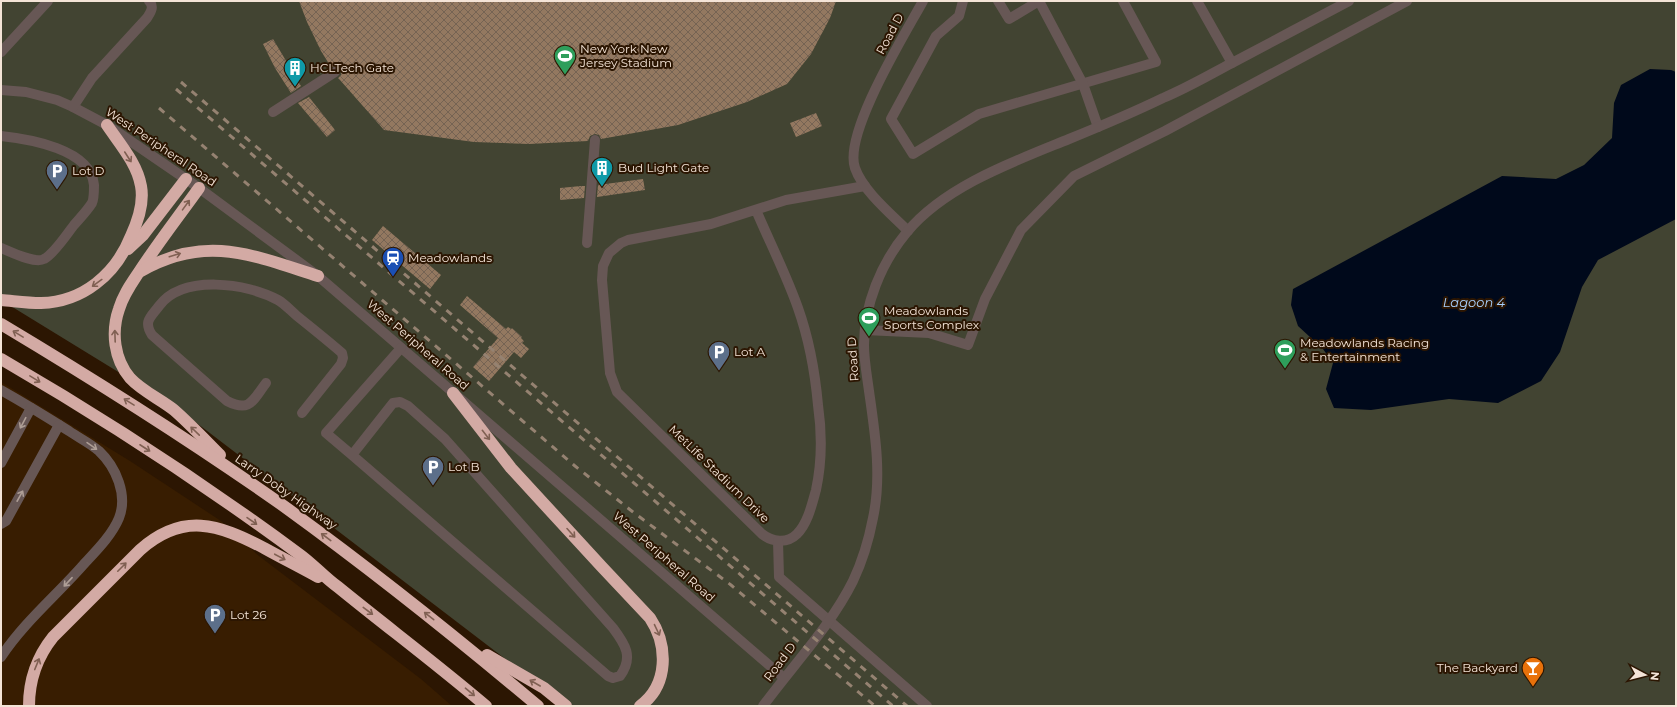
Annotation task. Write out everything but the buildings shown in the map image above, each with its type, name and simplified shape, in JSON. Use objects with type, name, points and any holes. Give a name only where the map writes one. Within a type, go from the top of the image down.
[{"type":"highway","points":[[107,125],[136,170],[141,187],[142,198],[137,221],[123,254]]},
{"type":"highway","points":[[1,300],[41,303],[54,301],[72,296],[101,280],[111,271],[123,254],[143,235],[186,179]]},
{"type":"highway","points":[[199,188],[149,256],[122,301],[116,319],[116,348],[122,365],[131,378],[143,389],[174,410],[243,478]]},
{"type":"highway","points":[[140,271],[160,261],[180,254],[201,250],[221,250],[248,254],[318,276]]},
{"type":"highway","name":"Larry Doby Highway","points":[[1,324],[163,424],[243,478],[324,536],[460,640],[538,706]]},
{"type":"highway","points":[[1,359],[80,407],[181,472],[301,555],[337,587],[419,650],[486,706]]},
{"type":"highway","points":[[453,393],[512,468],[655,625],[661,641],[663,659],[662,669],[655,689],[650,697],[640,706]]},
{"type":"highway","points":[[29,706],[30,685],[35,668],[43,651],[53,637],[140,550],[154,539],[170,530],[187,526],[204,526],[230,531],[337,587]]},
{"type":"highway","points":[[460,640],[544,688],[566,706]]},
{"type":"street","points":[[1,52],[48,1]]},
{"type":"street","points":[[73,107],[92,78],[147,18],[152,9],[152,3],[149,1]]},
{"type":"street","name":"Road D","points":[[763,706],[829,620],[842,600],[854,578],[865,549],[874,517],[877,453],[864,357],[865,330],[870,306],[879,277],[887,261],[908,231],[865,186],[857,173],[853,161],[858,129],[873,94],[923,1]]},
{"type":"street","points":[[963,1],[959,16],[936,36],[891,119],[913,154],[979,114],[1156,62],[1123,1]]},
{"type":"street","points":[[998,1],[1009,19],[1039,1],[1082,84],[1098,127]]},
{"type":"street","points":[[1197,1],[1232,63]]},
{"type":"street","points":[[908,231],[931,208],[981,177],[1015,160],[1098,127],[1174,93],[1349,1]]},
{"type":"street","points":[[865,330],[929,333],[968,345],[985,299],[1021,230],[1074,176],[1165,131],[1407,1]]},
{"type":"street","points":[[274,112],[334,72]]},
{"type":"street","name":"West Peripheral Road","points":[[1,90],[37,94],[73,107],[107,125],[199,188],[318,276],[784,678]]},
{"type":"street","points":[[1,136],[36,141],[70,155],[84,164],[88,169],[92,176],[94,190],[92,203],[52,252],[44,259],[34,260],[1,248]]},
{"type":"street","points":[[587,243],[595,140]]},
{"type":"street","name":"MetLife Stadium Drive","points":[[778,541],[766,538],[617,392],[610,373],[602,280],[603,266],[605,259],[614,248],[628,240],[711,224],[786,200],[865,186]]},
{"type":"street","points":[[756,210],[798,308],[812,359],[819,412],[820,461],[812,503],[808,515],[796,535],[785,541],[778,541],[779,577],[927,706]]},
{"type":"street","points":[[266,383],[250,404],[243,407],[236,406],[227,401],[152,335],[147,328],[148,321],[165,298],[190,287],[216,285],[248,288],[278,300],[342,353],[343,358],[341,364],[302,414]]},
{"type":"street","points":[[352,455],[394,403],[400,402],[408,406],[445,439],[613,628],[624,643],[627,654],[626,664],[620,676],[613,678],[608,676],[326,433],[401,348]]},
{"type":"street","points":[[1,390],[93,447],[106,459],[111,466],[120,486],[122,506],[113,530],[54,598],[15,636],[1,657]]},
{"type":"street","points":[[1,463],[31,408]]},
{"type":"street","points":[[1,524],[6,521],[59,425]]},
{"type":"street","points":[[1,642],[15,636]]},
{"type":"street","points":[[756,706],[784,678]]},
{"type":"shaded area","points":[[1,382],[130,461],[221,521],[259,556],[421,679],[452,706],[1,706]]},
{"type":"green space","name":"Meadowlands Sports Complex","points":[[1,1],[1676,1],[1676,706],[567,706],[177,408],[1,300]]},
{"type":"water","name":"Lagoon 4","points":[[1650,69],[1671,70],[1676,72],[1676,219],[1598,260],[1582,287],[1560,352],[1541,381],[1498,403],[1449,399],[1371,410],[1334,408],[1326,389],[1333,363],[1323,349],[1298,326],[1291,305],[1293,289],[1502,176],[1556,179],[1584,165],[1612,138],[1614,103],[1621,85]]},
{"type":"railway","points":[[181,82],[907,706]]},
{"type":"railway","points":[[176,89],[893,706]]},
{"type":"railway","points":[[159,108],[575,466],[633,512],[731,585],[875,706]]},
{"type":"place","name":"New York New Jersey Stadium","points":[[565,76]]},
{"type":"place","name":"HCLTech Gate","points":[[295,88]]},
{"type":"place","name":"Bud Light Gate","points":[[602,188]]},
{"type":"place","name":"Lot D","points":[[57,190]]},
{"type":"place","name":"Meadowlands","points":[[393,278]]},
{"type":"place","name":"Meadowlands Sports Complex","points":[[869,338]]},
{"type":"place","name":"Meadowlands Racing & Entertainment","points":[[1285,370]]},
{"type":"place","name":"Lot A","points":[[719,372]]},
{"type":"place","name":"Lot B","points":[[433,486]]},
{"type":"place","name":"Lot 26","points":[[215,634]]},
{"type":"place","name":"The Backyard","points":[[1533,688]]}]
